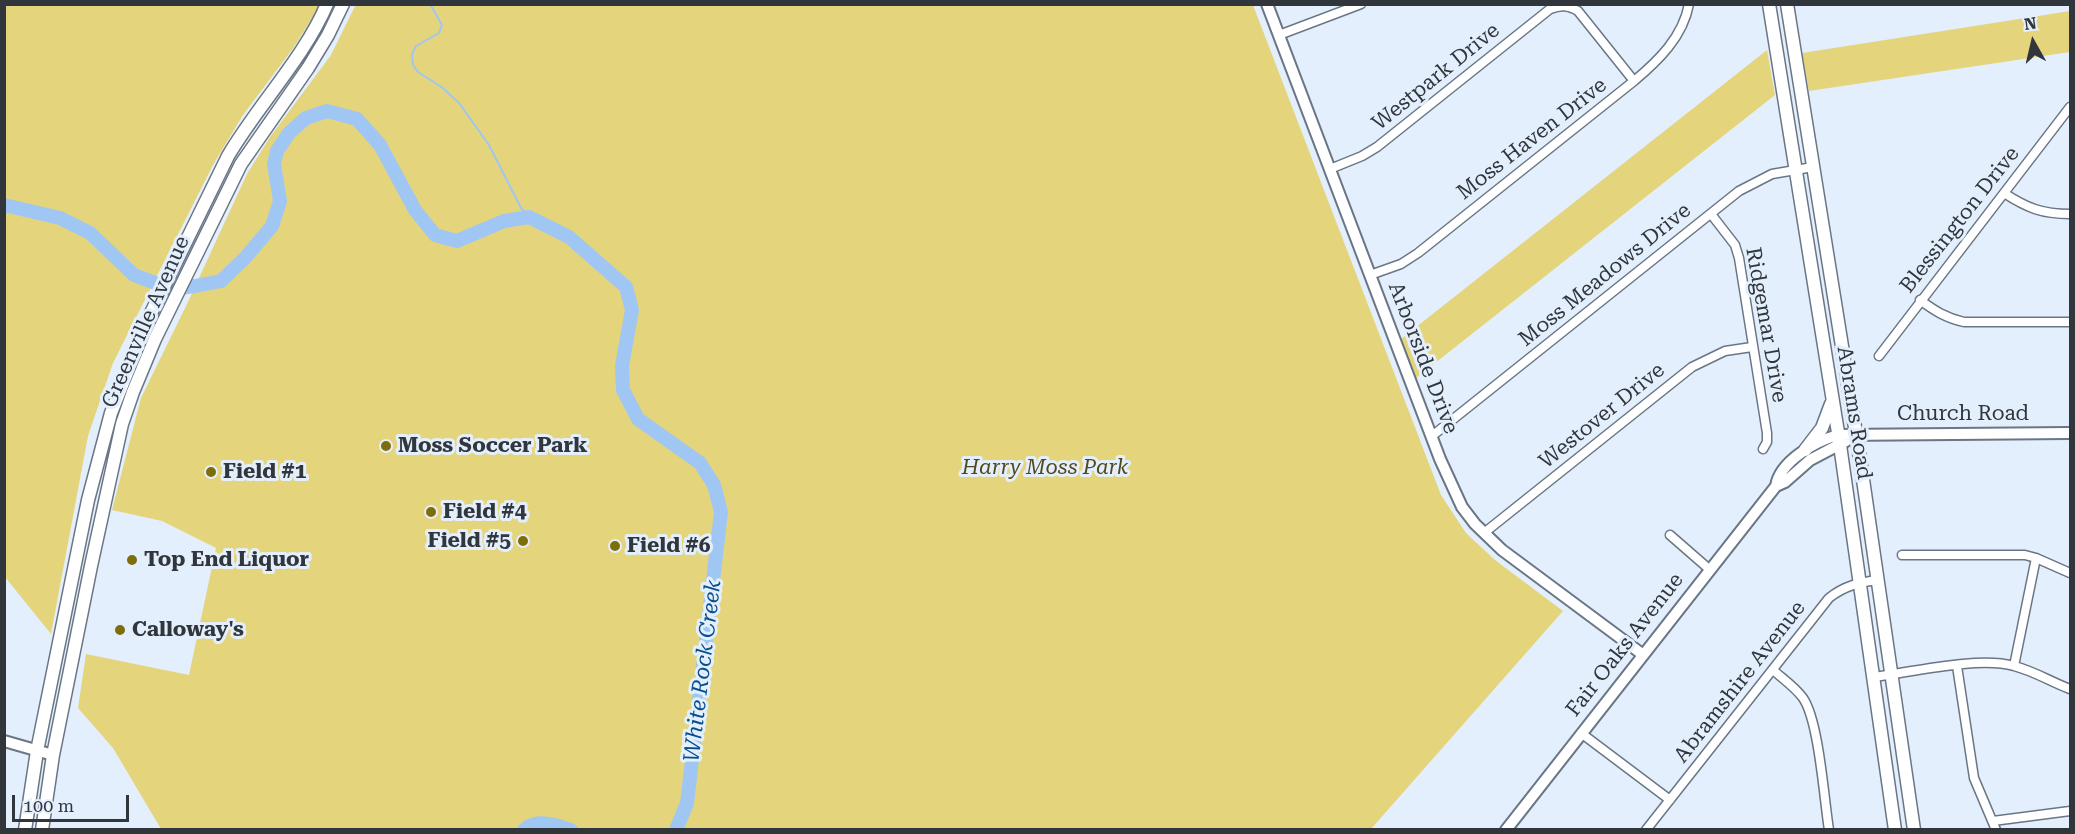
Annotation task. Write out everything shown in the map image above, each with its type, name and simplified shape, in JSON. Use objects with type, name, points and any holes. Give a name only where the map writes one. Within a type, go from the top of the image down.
[{"type":"main road","name":"Greenville Avenue","points":[[25,830],[37,751],[88,501],[108,423],[127,369],[150,315],[242,133],[316,28],[327,4]]},
{"type":"main road","name":"Greenville Avenue","points":[[42,830],[53,755],[87,582],[122,424],[143,366],[241,164],[308,68],[343,4]]},
{"type":"main road","name":"Abrams Road","points":[[1769,4],[1839,440],[1895,830]]},
{"type":"main road","name":"Abrams Road","points":[[1787,4],[1856,434],[1914,830]]},
{"type":"main road","points":[[1805,450],[1826,420],[1832,397]]},
{"type":"main road","points":[[108,423],[122,424]]},
{"type":"main road","points":[[88,501],[105,505]]},
{"type":"main road","points":[[72,578],[87,582]]},
{"type":"street","name":"Arborside Drive","points":[[1267,4],[1431,436],[1462,507],[1502,550],[1642,654]]},
{"type":"street","points":[[1279,35],[1362,4]]},
{"type":"street","name":"Moss Haven Drive","points":[[1370,275],[1401,264],[1418,253],[1634,81],[1667,50],[1680,30],[1689,4]]},
{"type":"street","name":"Westpark Drive","points":[[1330,169],[1377,147],[1551,9],[1559,6],[1578,11],[1634,81]]},
{"type":"street","name":"Blessington Drive","points":[[1879,356],[2070,107]]},
{"type":"street","name":"Moss Meadows Drive","points":[[1431,436],[1739,191],[1772,174],[1813,167]]},
{"type":"street","points":[[2004,193],[2024,206],[2041,212],[2070,214]]},
{"type":"street","name":"Ridgemar Drive","points":[[1711,214],[1735,245],[1739,258],[1767,434],[1767,442],[1762,449]]},
{"type":"street","points":[[1920,300],[1938,313],[1964,322],[2070,322]]},
{"type":"street","name":"Westover Drive","points":[[1484,533],[1692,367],[1725,351],[1752,347]]},
{"type":"street","name":"Church Road","points":[[1856,434],[2070,433]]},
{"type":"street","name":"Fair Oaks Avenue","points":[[1776,486],[1777,478],[1805,450],[1819,442],[1839,440],[1856,434]]},
{"type":"street","name":"Fair Oaks Avenue","points":[[1506,830],[1776,486],[1785,482],[1810,460],[1839,440]]},
{"type":"street","points":[[1670,535],[1710,569]]},
{"type":"street","points":[[1902,555],[2018,554],[2036,558],[2070,573]]},
{"type":"street","points":[[2014,666],[2036,558]]},
{"type":"street","name":"Abramshire Avenue","points":[[1646,830],[1829,598],[1838,591],[1860,582],[1878,580]]},
{"type":"street","points":[[1874,677],[1983,663],[2014,666],[2070,689]]},
{"type":"street","points":[[1957,666],[1974,778],[1977,790],[1995,825],[2070,811]]},
{"type":"street","points":[[1773,670],[1804,699],[1812,718],[1829,830]]},
{"type":"street","points":[[1581,733],[1670,800]]},
{"type":"street","points":[[4,741],[53,755]]},
{"type":"green space","name":"Harry Moss Park","points":[[356,4],[1253,5],[1441,495],[1466,533],[1495,560],[1563,611],[1371,829],[161,829],[113,748],[78,708],[86,654],[189,675],[216,548],[162,521],[112,510],[141,398],[247,174],[270,137],[331,55]]},
{"type":"green space","points":[[4,5],[320,5],[294,47],[243,115],[213,165],[113,363],[88,436],[51,634],[5,577]]},
{"type":"green space","points":[[2070,11],[2070,52],[1809,91],[1802,53]]},
{"type":"green space","points":[[1767,50],[1775,95],[1416,378],[1401,339]]},
{"type":"waterway","points":[[430,4],[442,25],[439,33],[416,46],[412,54],[413,65],[418,72],[443,88],[459,103],[489,145],[521,208],[529,217]]},
{"type":"waterway","name":"White Rock Creek","points":[[4,205],[60,218],[90,233],[134,275],[171,289],[221,281],[245,258],[272,226],[280,201],[274,164],[277,151],[289,133],[306,118],[327,111],[357,119],[380,145],[415,210],[435,235],[457,241],[504,221],[529,217],[569,237],[626,287],[632,310],[622,366],[623,390],[638,419],[700,463],[714,485],[721,512],[687,803],[676,830]]},
{"type":"waterway","name":"White Rock Creek","points":[[524,830],[540,823],[571,830]]},
{"type":"place","name":"Moss Soccer Park","points":[[386,446]]},
{"type":"place","name":"Field #1","points":[[211,472]]},
{"type":"place","name":"Field #4","points":[[431,512]]},
{"type":"place","name":"Field #5","points":[[523,541]]},
{"type":"place","name":"Field #6","points":[[615,546]]},
{"type":"place","name":"Top End Liquor","points":[[132,560]]},
{"type":"place","name":"Calloway's","points":[[120,630]]}]
